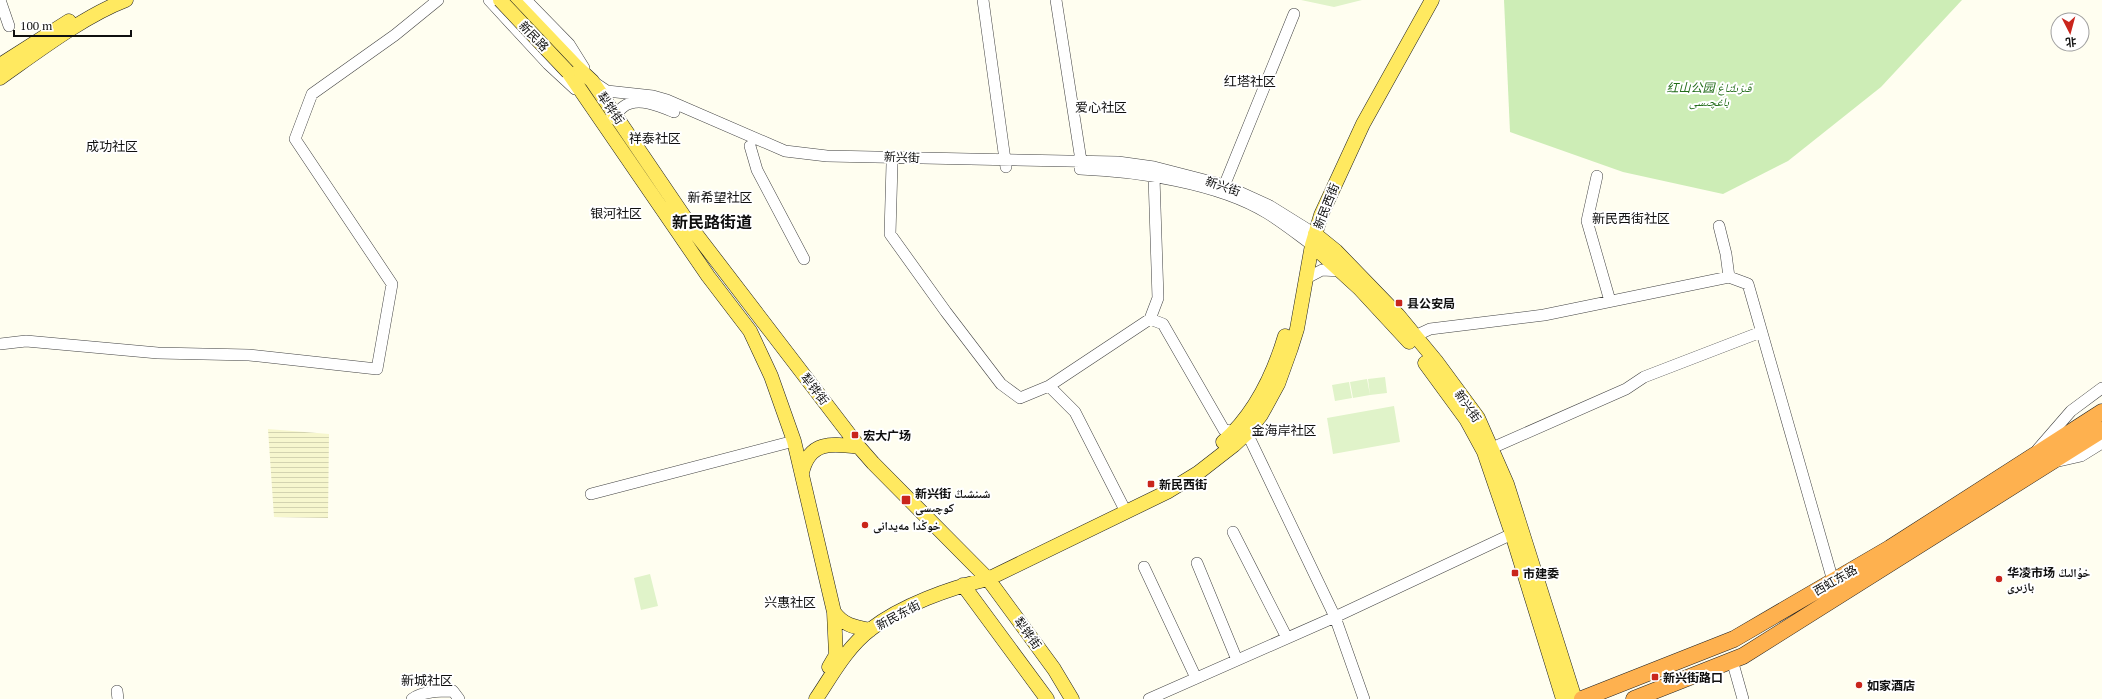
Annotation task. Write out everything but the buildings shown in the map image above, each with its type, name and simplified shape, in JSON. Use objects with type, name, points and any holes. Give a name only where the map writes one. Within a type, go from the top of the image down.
[{"type":"highway","points":[[2078,436],[2102,412]]},
{"type":"highway","points":[[2078,436],[2102,430]]},
{"type":"highway","name":"西虹东路","points":[[1582,699],[1734,639],[1890,548],[2031,457],[2078,436]]},
{"type":"highway","name":"西虹东路","points":[[1634,699],[1743,656],[2047,464],[2078,436]]},
{"type":"main road","points":[[0,65],[40,38],[106,0]]},
{"type":"main road","points":[[0,78],[66,33],[126,0]]},
{"type":"main road","name":"新民路","points":[[500,0],[572,69]]},
{"type":"main road","name":"新民路","points":[[513,0],[572,69]]},
{"type":"main road","name":"新民西街","points":[[963,584],[985,576],[1125,508],[1167,492],[1198,473],[1261,415],[1278,384],[1297,329],[1314,212],[1343,148],[1424,0]]},
{"type":"main road","name":"新民西街","points":[[1241,432],[1248,416],[1259,399],[1281,348],[1310,237],[1363,124],[1432,0]]},
{"type":"main road","name":"犁铧街","points":[[572,69],[587,99],[708,276],[750,331],[771,376],[794,441],[834,612]]},
{"type":"main road","name":"犁铧街","points":[[572,69],[592,81],[696,234],[859,447],[985,576],[1054,669],[1072,699]]},
{"type":"main road","name":"新兴街","points":[[1310,237],[1406,339],[1466,419],[1484,452],[1512,534],[1563,699]]},
{"type":"main road","name":"新兴街","points":[[1310,237],[1336,250],[1415,336],[1478,418],[1507,484],[1575,699]]},
{"type":"main road","points":[[802,473],[805,460],[810,453],[821,447],[842,444],[859,447]]},
{"type":"main road","name":"犁铧街","points":[[963,584],[1047,699]]},
{"type":"main road","name":"新民东街","points":[[816,699],[845,655],[870,630],[887,619],[940,593],[963,584]]},
{"type":"main road","points":[[834,612],[840,621],[851,626],[870,630]]},
{"type":"main road","points":[[807,699],[836,655],[834,612]]},
{"type":"street","points":[[0,0],[9,26]]},
{"type":"street","points":[[0,344],[26,341],[158,353],[248,355],[377,369],[392,284],[295,139],[312,94],[395,35],[438,0]]},
{"type":"street","points":[[489,0],[548,64],[587,99]]},
{"type":"street","points":[[526,0],[568,44],[592,81]]},
{"type":"street","points":[[983,0],[1005,164]]},
{"type":"street","points":[[1056,0],[1081,165]]},
{"type":"street","points":[[1223,188],[1294,14]]},
{"type":"street","name":"新兴街","points":[[592,81],[607,91],[653,96],[667,100],[785,151],[827,156],[1005,164]]},
{"type":"street","name":"新兴街","points":[[604,124],[616,115],[624,106],[635,102],[648,103],[676,112],[750,146],[784,158],[827,162],[892,164],[1081,165],[1118,162],[1154,167],[1223,188],[1270,206],[1310,237]]},
{"type":"street","points":[[750,146],[757,170],[804,259]]},
{"type":"street","points":[[892,164],[890,234],[946,312],[1001,384],[1020,398],[1049,386],[1150,319],[1158,298],[1154,177]]},
{"type":"street","name":"新兴街","points":[[1081,165],[1120,170],[1223,188]]},
{"type":"street","points":[[1597,176],[1587,221],[1610,301]]},
{"type":"street","points":[[1719,226],[1726,254],[1729,277]]},
{"type":"street","points":[[1305,279],[1322,270],[1341,271]]},
{"type":"street","points":[[1415,336],[1430,329],[1544,315],[1729,277],[1748,284],[1833,581]]},
{"type":"street","points":[[1150,319],[1163,324],[1224,430],[1241,432],[1335,617],[1364,699]]},
{"type":"street","points":[[1492,448],[1626,390],[1644,377],[1761,332]]},
{"type":"street","points":[[1049,386],[1075,412],[1125,508]]},
{"type":"street","points":[[2031,457],[2071,411],[2102,388]]},
{"type":"street","points":[[591,494],[794,441]]},
{"type":"street","points":[[2047,464],[2081,456],[2102,443]]},
{"type":"street","points":[[1233,532],[1287,638]]},
{"type":"street","points":[[1150,699],[1335,617],[1512,534]]},
{"type":"street","points":[[1197,563],[1237,660]]},
{"type":"street","points":[[1144,567],[1196,678]]},
{"type":"street","points":[[1732,660],[1743,699]]},
{"type":"street","points":[[412,699],[417,695],[438,691],[453,691],[459,699]]},
{"type":"green space","points":[[1301,0],[1362,0],[1334,7]]},
{"type":"green space","name":"红山公园 قىزىلتاغ باغچىسى","points":[[1504,0],[1962,0],[1881,87],[1788,161],[1723,194],[1623,172],[1510,132]]},
{"type":"green space","points":[[1385,377],[1387,393],[1370,395],[1368,379]]},
{"type":"green space","points":[[1367,379],[1370,395],[1353,398],[1350,382]]},
{"type":"green space","points":[[1349,382],[1352,398],[1335,401],[1332,385]]},
{"type":"green space","points":[[1394,406],[1400,442],[1333,454],[1327,418]]},
{"type":"green space","points":[[268,429],[329,434],[328,518],[274,517]]},
{"type":"green space","points":[[650,574],[658,606],[641,610],[634,578]]},
{"type":"place","name":"县公安局","points":[[1399,303]]},
{"type":"place","name":"宏大广场","points":[[855,435]]},
{"type":"place","name":"新民西街","points":[[1151,484]]},
{"type":"place","name":"新兴街 شىنشىڭ كوچىسى","points":[[906,500]]},
{"type":"place","name":"خوڭدا مەيدانى","points":[[865,525]]},
{"type":"place","name":"市建委","points":[[1515,573]]},
{"type":"place","name":"华凌市场 خۇالىڭ بازىرى","points":[[1999,579]]},
{"type":"place","name":"新兴街路口","points":[[1655,677]]},
{"type":"place","name":"如家酒店","points":[[1859,685]]},
{"type":"district","name":"红塔社区","points":[[1250,81]]},
{"type":"district","name":"爱心社区","points":[[1101,107]]},
{"type":"district","name":"祥泰社区","points":[[655,138]]},
{"type":"district","name":"成功社区","points":[[112,146]]},
{"type":"district","name":"新希望社区","points":[[720,197]]},
{"type":"district","name":"银河社区","points":[[616,213]]},
{"type":"district","name":"新民西街社区","points":[[1631,218]]},
{"type":"district","name":"新民路街道","points":[[712,222]]},
{"type":"district","name":"金海岸社区","points":[[1284,430]]},
{"type":"district","name":"兴惠社区","points":[[790,602]]},
{"type":"district","name":"新城社区","points":[[427,680]]}]
